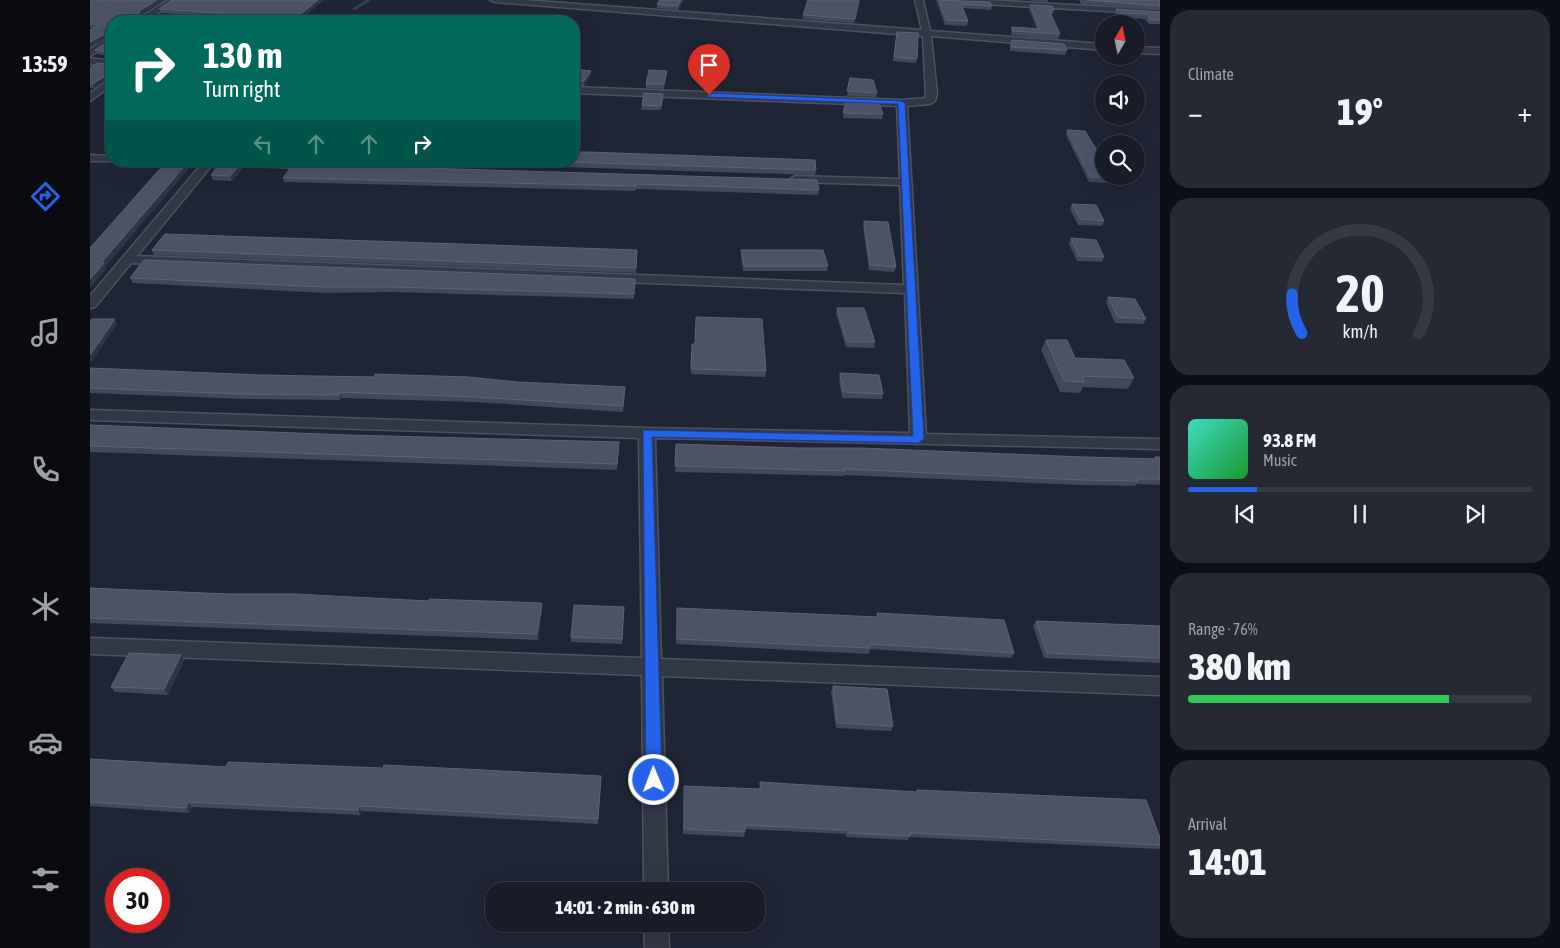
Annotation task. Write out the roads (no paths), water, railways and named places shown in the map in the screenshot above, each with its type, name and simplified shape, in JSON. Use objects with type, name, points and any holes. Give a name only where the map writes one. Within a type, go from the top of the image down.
[{"type":"street","points":[[149,15],[173,0]]},
{"type":"street","points":[[494,0],[927,35],[1095,46]]},
{"type":"street","points":[[639,12],[648,0]]},
{"type":"street","points":[[580,90],[902,103],[930,101],[932,94],[927,35],[919,0]]},
{"type":"street","points":[[945,0],[1160,12]]},
{"type":"street","points":[[90,53],[105,44]]},
{"type":"street","points":[[1145,50],[1160,51]]},
{"type":"street","points":[[90,61],[105,63]]},
{"type":"street","points":[[90,98],[105,87]]},
{"type":"street","points":[[902,103],[918,439]]},
{"type":"street","points":[[90,158],[105,159]]},
{"type":"street","points":[[90,304],[205,167]]},
{"type":"street","points":[[780,179],[905,182]]},
{"type":"street","points":[[127,259],[911,289]]},
{"type":"street","points":[[90,415],[646,433],[1160,444]]},
{"type":"street","points":[[646,433],[656,882]]},
{"type":"street","points":[[90,646],[652,669],[1160,686]]},
{"type":"street","points":[[656,932],[657,948]]},
{"type":"waterway","points":[[354,9],[369,0]]}]
